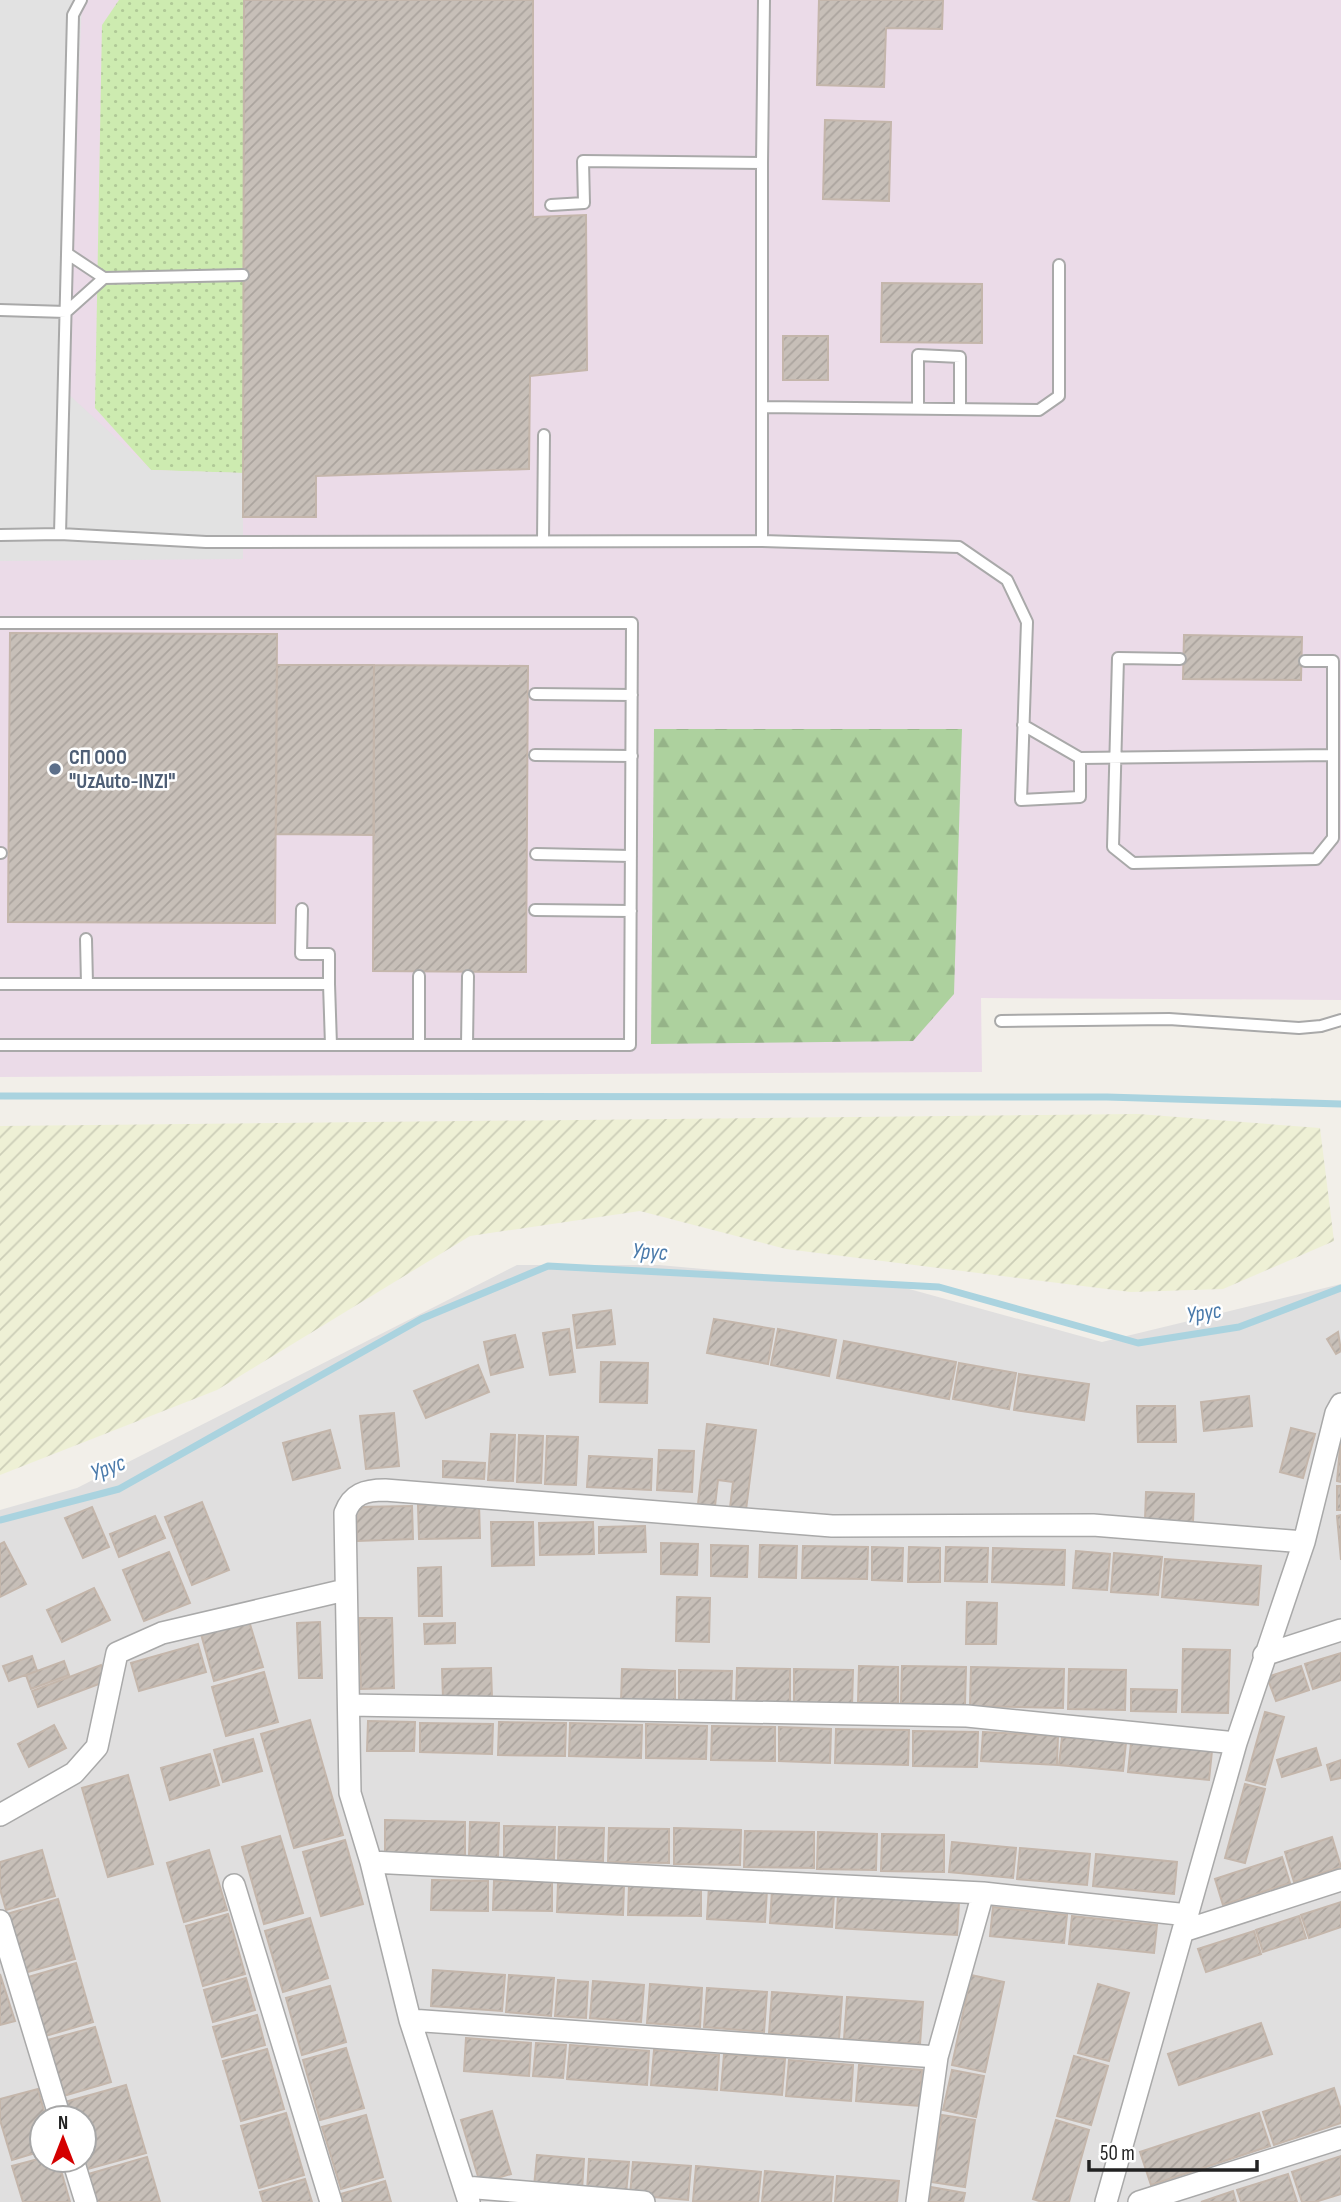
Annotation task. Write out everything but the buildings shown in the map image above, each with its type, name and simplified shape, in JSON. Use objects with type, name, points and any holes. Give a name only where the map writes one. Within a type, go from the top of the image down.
[{"type":"street","points":[[1106,2202],[1236,1743],[1304,1542],[1336,1413],[1341,1404]]},
{"type":"street","points":[[644,2202],[467,2194],[410,2020],[371,1862],[350,1793],[345,1513],[358,1494],[372,1490],[832,1526],[1093,1524],[1304,1542]]},
{"type":"street","points":[[0,1815],[74,1773],[97,1747],[117,1653],[162,1633],[345,1590]]},
{"type":"street","points":[[1264,1655],[1341,1630]]},
{"type":"street","points":[[349,1705],[967,1716],[1236,1743]]},
{"type":"street","points":[[371,1862],[983,1893],[1185,1923],[1341,1880]]},
{"type":"street","points":[[234,1885],[331,2202]]},
{"type":"street","points":[[917,2202],[937,2057],[983,1893]]},
{"type":"street","points":[[0,1921],[56,2104]]},
{"type":"street","points":[[410,2020],[937,2057]]},
{"type":"street","points":[[1139,2202],[1341,2138]]},
{"type":"street","points":[[77,2174],[86,2202]]},
{"type":"lane","points":[[60,534],[73,15],[81,0]]},
{"type":"lane","points":[[762,541],[764,0]]},
{"type":"lane","points":[[551,205],[584,202],[583,161],[762,163]]},
{"type":"lane","points":[[68,254],[104,278],[243,275]]},
{"type":"lane","points":[[762,407],[1039,410],[1059,396],[1059,265]]},
{"type":"lane","points":[[0,310],[66,312],[104,278]]},
{"type":"lane","points":[[918,408],[918,355],[960,357],[960,409]]},
{"type":"lane","points":[[543,541],[544,435]]},
{"type":"lane","points":[[0,535],[60,534],[206,542],[762,541],[959,547],[1007,580],[1027,622],[1021,800],[1080,797],[1080,758]]},
{"type":"lane","points":[[0,624],[632,623],[630,1045],[0,1045]]},
{"type":"lane","points":[[1180,659],[1118,658],[1113,847],[1133,863],[1316,859],[1332,838],[1332,661],[1305,661]]},
{"type":"lane","points":[[535,694],[632,695]]},
{"type":"lane","points":[[1023,724],[1080,758],[1332,755]]},
{"type":"lane","points":[[536,755],[632,755]]},
{"type":"lane","points":[[536,854],[631,856]]},
{"type":"lane","points":[[302,909],[301,954],[329,954],[331,1045]]},
{"type":"lane","points":[[535,910],[631,911]]},
{"type":"lane","points":[[86,939],[87,984]]},
{"type":"lane","points":[[419,976],[419,1045]]},
{"type":"lane","points":[[467,1045],[468,976]]},
{"type":"lane","points":[[0,984],[329,984]]},
{"type":"lane","points":[[1001,1021],[1170,1018],[1299,1028],[1341,1020]]},
{"type":"shaded area","points":[[0,0],[1341,0],[1341,1000],[981,998],[982,1072],[0,1077]]},
{"type":"shaded area","points":[[0,0],[82,0],[66,392],[151,470],[243,473],[243,559],[0,561]]},
{"type":"shaded area","points":[[517,1265],[659,1265],[902,1287],[1102,1342],[1341,1284],[1341,2202],[0,2202],[0,1510],[77,1488]]},
{"type":"green space","points":[[119,0],[244,0],[243,473],[151,470],[95,408],[102,25]]},
{"type":"green space","points":[[654,729],[962,729],[954,994],[913,1041],[651,1044]]},
{"type":"green space","points":[[1138,1114],[1320,1128],[1334,1241],[1223,1289],[1131,1292],[786,1249],[640,1211],[470,1236],[217,1390],[0,1475],[0,1126]]},
{"type":"waterway","points":[[0,1096],[1107,1097],[1341,1104]]},
{"type":"waterway","name":"Урус","points":[[0,1520],[119,1489],[421,1319],[548,1266],[939,1287],[1138,1343],[1239,1327],[1341,1288]]},
{"type":"place","name":"СП ООО \"UzAuto-INZI\"","points":[[55,769]]}]
